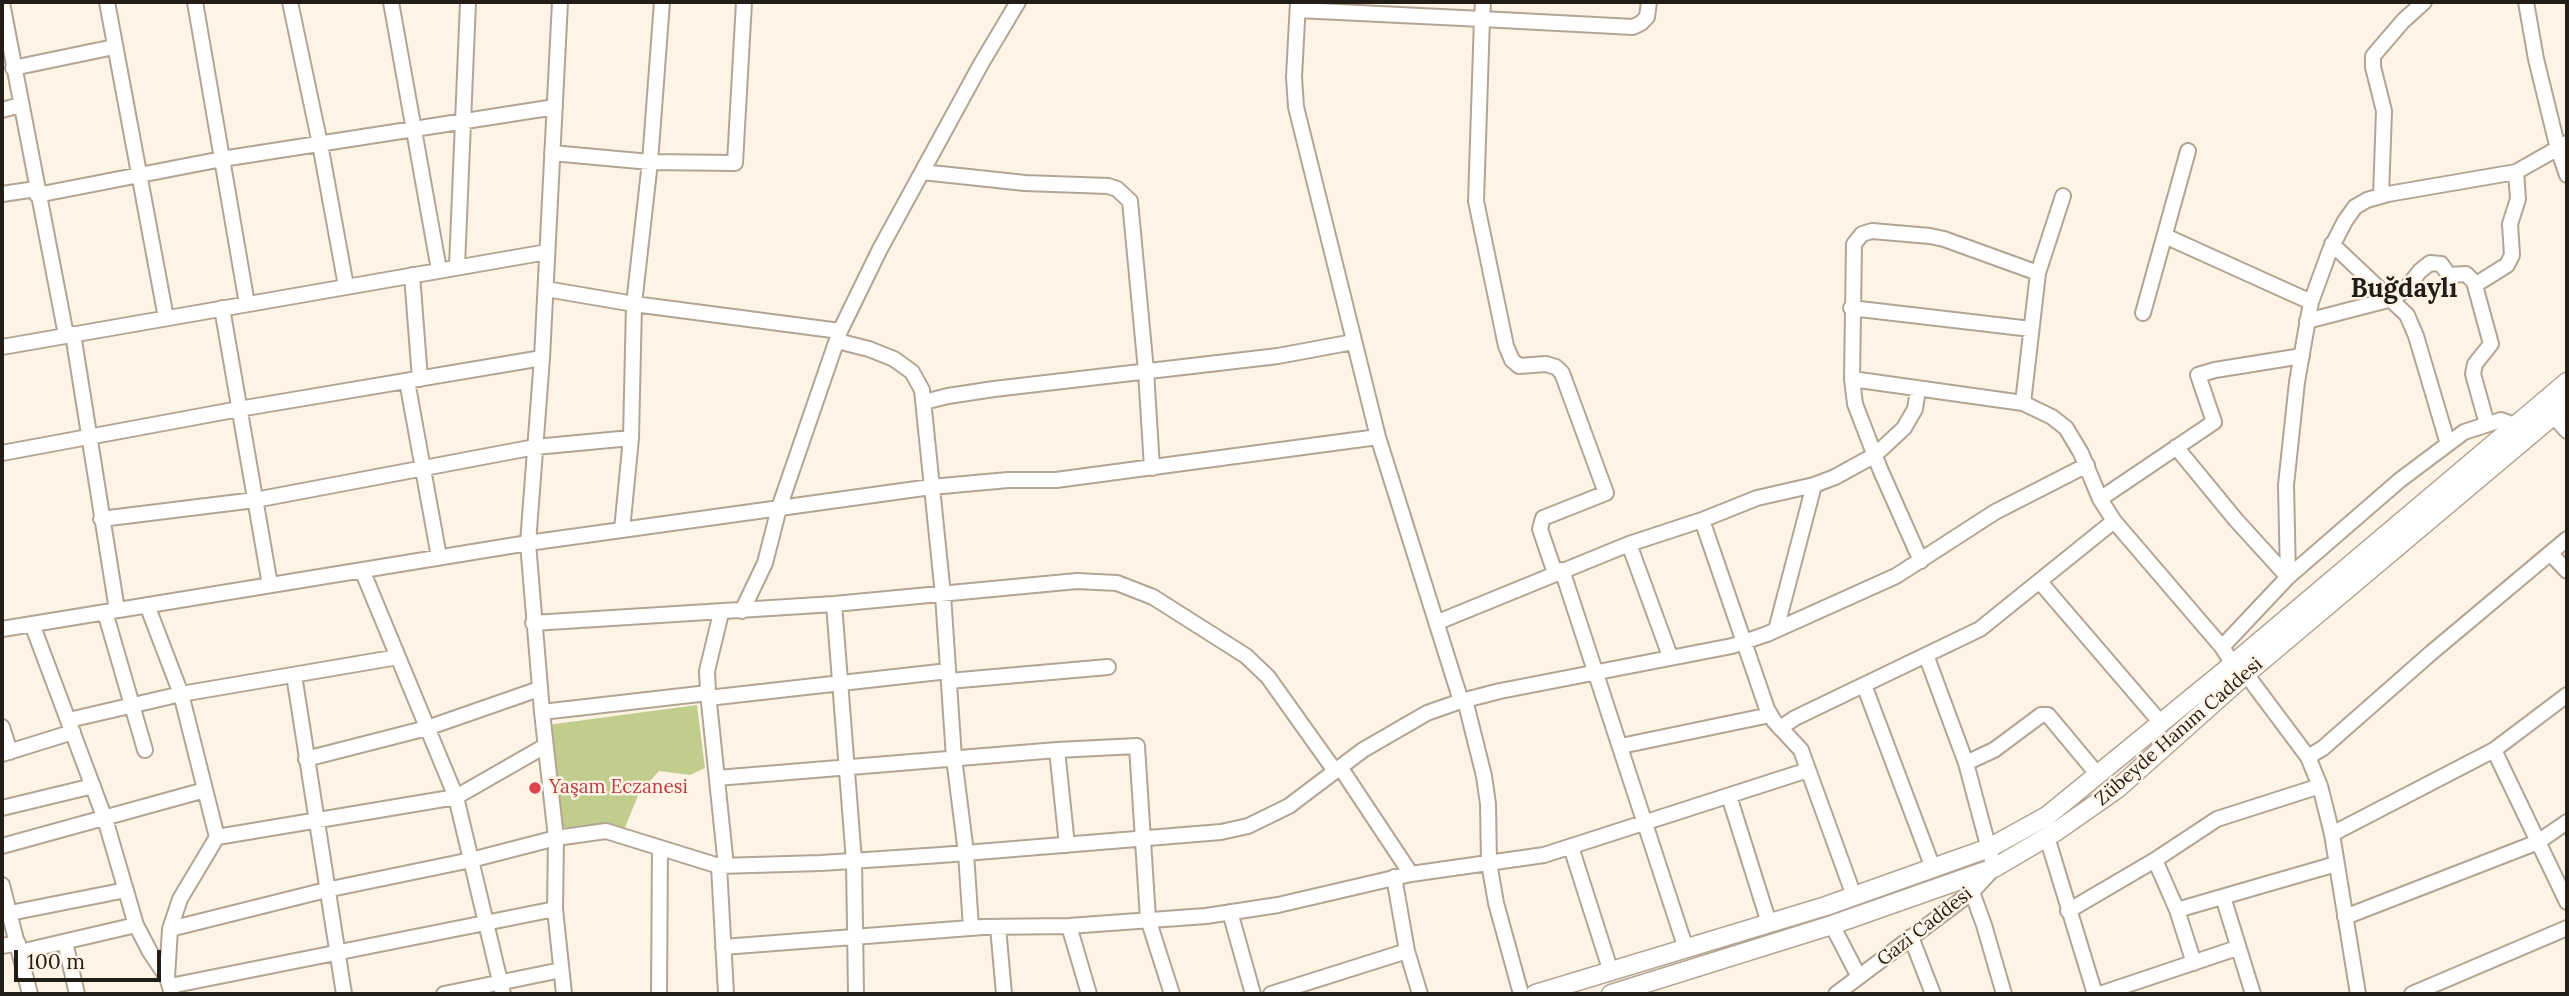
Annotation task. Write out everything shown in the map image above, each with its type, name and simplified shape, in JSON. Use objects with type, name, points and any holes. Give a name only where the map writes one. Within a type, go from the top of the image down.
[{"type":"main road","points":[[1535,994],[1854,896],[1989,848],[2047,816],[2161,723],[2239,669],[2517,426],[2558,406],[2567,382]]},
{"type":"main road","name":"Zübeyde Hanım Caddesi","points":[[1618,993],[1832,925],[1994,868],[2047,838],[2117,789],[2239,669],[2558,406]]},
{"type":"street","points":[[107,2],[166,318]]},
{"type":"street","points":[[195,2],[247,303]]},
{"type":"street","points":[[290,2],[346,286]]},
{"type":"street","points":[[391,2],[439,270]]},
{"type":"street","points":[[457,266],[468,2]]},
{"type":"street","points":[[560,2],[542,358],[528,543],[541,712],[556,838],[555,909],[564,994]]},
{"type":"street","points":[[622,530],[631,438],[635,304],[650,162],[662,2]]},
{"type":"street","points":[[552,153],[650,162],[735,163],[744,2]]},
{"type":"street","points":[[742,611],[765,563],[779,508],[839,336],[880,249],[1018,2]]},
{"type":"street","points":[[1483,2],[1475,201],[1507,351],[1519,366],[1551,365],[1562,373],[1606,493],[1543,518],[1540,529],[1597,671],[1686,949]]},
{"type":"street","points":[[1521,994],[1496,903],[1489,863],[1485,775],[1378,437],[1296,107],[1294,76],[1298,6],[1633,27],[1647,17],[1649,2]]},
{"type":"street","points":[[2381,196],[2384,111],[2373,67],[2373,56],[2396,28],[2424,2]]},
{"type":"street","points":[[2526,2],[2536,59],[2563,146],[2567,175]]},
{"type":"street","points":[[2,10],[36,192],[69,335],[88,438],[101,519],[111,611],[145,750]]},
{"type":"street","points":[[13,68],[114,47]]},
{"type":"street","points":[[2,110],[20,105]]},
{"type":"street","points":[[2,194],[36,192],[413,127],[555,107]]},
{"type":"street","points":[[2288,576],[2286,485],[2307,321],[2332,244],[2355,207],[2381,196],[2516,172],[2563,146]]},
{"type":"street","points":[[2143,313],[2188,151]]},
{"type":"street","points":[[922,172],[1025,183],[1108,186],[1124,194],[1130,201],[1152,468]]},
{"type":"street","points":[[2475,285],[2507,265],[2512,255],[2510,224],[2518,199],[2516,172]]},
{"type":"street","points":[[2023,403],[2038,273],[2063,195]]},
{"type":"street","points":[[1921,561],[1855,404],[1851,308],[1853,248],[1858,237],[1867,232],[1944,239],[2038,273]]},
{"type":"street","points":[[2165,236],[2311,302]]},
{"type":"street","points":[[2332,244],[2392,299],[2412,325],[2448,444]]},
{"type":"street","points":[[2,347],[547,252]]},
{"type":"street","points":[[2307,321],[2392,299],[2433,262],[2441,264],[2449,275],[2466,274],[2473,278],[2491,344],[2475,364],[2473,374],[2487,424]]},
{"type":"street","points":[[412,275],[413,380],[421,468],[439,557]]},
{"type":"street","points":[[545,289],[839,336],[905,366],[917,380],[924,402],[971,928]]},
{"type":"street","points":[[222,308],[270,585]]},
{"type":"street","points":[[1851,308],[2031,329]]},
{"type":"street","points":[[924,402],[995,389],[1278,356],[1353,342]]},
{"type":"street","points":[[2100,499],[2214,422],[2198,375],[2302,356]]},
{"type":"street","points":[[2,453],[239,409],[542,358]]},
{"type":"street","points":[[1852,379],[2023,403],[2059,421],[2071,435],[2087,465],[2100,499],[2114,521],[2222,647],[2308,757],[2320,786],[2332,834],[2358,994]]},
{"type":"street","points":[[1438,622],[1629,544],[1702,520],[1757,498],[1814,485],[1875,455],[1911,419],[1918,388]]},
{"type":"street","points":[[2558,406],[2567,431]]},
{"type":"street","points":[[2222,647],[2288,576],[2400,480],[2464,432],[2501,420],[2517,426]]},
{"type":"street","points":[[2,629],[528,543],[931,486],[1008,480],[1056,480],[1378,437]]},
{"type":"street","points":[[101,519],[255,500],[535,447],[631,438]]},
{"type":"street","points":[[2176,447],[2235,520],[2288,576]]},
{"type":"street","points":[[170,929],[326,890],[471,860],[556,838],[606,831],[722,866],[965,853],[1221,832],[1248,826],[1289,806],[1363,750],[1427,713],[1463,700],[1745,642],[1896,576],[1995,512],[2087,465]]},
{"type":"street","points":[[1776,630],[1814,485]]},
{"type":"street","points":[[1702,520],[1770,715],[1801,750],[1854,896]]},
{"type":"street","points":[[1780,728],[1980,629],[2114,521]]},
{"type":"street","points":[[2308,757],[2323,748],[2567,539]]},
{"type":"street","points":[[1629,544],[1670,656]]},
{"type":"street","points":[[2551,554],[2567,571]]},
{"type":"street","points":[[362,570],[456,797],[502,988]]},
{"type":"street","points":[[533,624],[834,604],[1090,580],[1117,583],[1142,591],[1227,642],[1257,666],[1337,769],[1411,874]]},
{"type":"street","points":[[2040,582],[2161,723]]},
{"type":"street","points":[[834,604],[854,861],[856,994]]},
{"type":"street","points":[[147,606],[181,694],[217,837],[180,899],[170,929],[170,986]]},
{"type":"street","points":[[721,612],[707,671],[717,778],[726,994]]},
{"type":"street","points":[[32,624],[105,819],[136,925],[170,986]]},
{"type":"street","points":[[1926,655],[1965,763],[1994,868]]},
{"type":"street","points":[[2,727],[6,753],[132,705],[181,694],[398,657]]},
{"type":"street","points":[[541,712],[840,684],[1108,667]]},
{"type":"street","points":[[294,675],[344,994]]},
{"type":"street","points":[[1864,685],[1933,868]]},
{"type":"street","points":[[306,759],[427,728],[539,688]]},
{"type":"street","points":[[2332,834],[2494,750],[2567,695]]},
{"type":"street","points":[[1965,763],[1994,750],[2044,714],[2053,718],[2098,775]]},
{"type":"street","points":[[1621,746],[1770,715]]},
{"type":"street","points":[[217,837],[456,797],[545,746]]},
{"type":"street","points":[[717,778],[846,766],[1137,746],[1148,919],[1172,994]]},
{"type":"street","points":[[1057,750],[1067,845]]},
{"type":"street","points":[[2494,750],[2567,902]]},
{"type":"street","points":[[723,947],[971,928],[1069,926],[1279,905],[1394,877],[1544,855],[1808,770]]},
{"type":"street","points":[[2,808],[93,786]]},
{"type":"street","points":[[2068,911],[2155,860],[2217,819],[2320,786]]},
{"type":"street","points":[[2,846],[205,790]]},
{"type":"street","points":[[1729,796],[1769,923]]},
{"type":"street","points":[[2345,917],[2538,842],[2567,822]]},
{"type":"street","points":[[2047,838],[2068,911],[2097,994],[2237,948]]},
{"type":"street","points":[[1571,847],[1611,972]]},
{"type":"street","points":[[659,994],[660,848]]},
{"type":"street","points":[[2155,860],[2177,910],[2194,963]]},
{"type":"street","points":[[2177,910],[2336,864]]},
{"type":"street","name":"Gazi Caddesi","points":[[1836,994],[1972,892],[1994,868]]},
{"type":"street","points":[[1394,877],[1407,951],[1420,994]]},
{"type":"street","points":[[2,885],[30,994]]},
{"type":"street","points":[[10,914],[126,890]]},
{"type":"street","points":[[1972,892],[2004,994]]},
{"type":"street","points":[[2223,897],[2253,994]]},
{"type":"street","points":[[170,986],[555,909]]},
{"type":"street","points":[[1230,912],[1253,994]]},
{"type":"street","points":[[2,946],[65,942],[136,925]]},
{"type":"street","points":[[1832,925],[1859,977]]},
{"type":"street","points":[[1069,926],[1089,994]]},
{"type":"street","points":[[993,994],[1004,994],[998,927]]},
{"type":"street","points":[[2412,994],[2446,988],[2567,928]]},
{"type":"street","points":[[1911,937],[1933,994]]},
{"type":"street","points":[[65,942],[77,994]]},
{"type":"street","points":[[1271,994],[1407,951]]},
{"type":"street","points":[[444,994],[502,988],[561,970]]},
{"type":"green space","points":[[697,705],[705,768],[690,775],[659,771],[639,793],[624,830],[559,827],[547,725]]},
{"type":"place","name":"Yaşam Eczanesi","points":[[535,788]]},
{"type":"district","name":"Buğdaylı","points":[[2404,290]]}]
